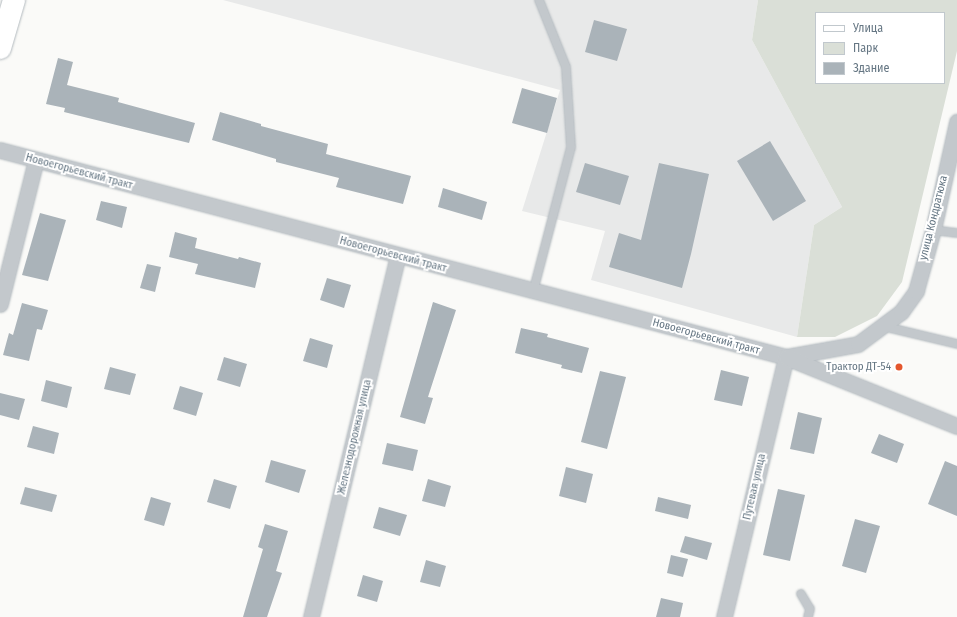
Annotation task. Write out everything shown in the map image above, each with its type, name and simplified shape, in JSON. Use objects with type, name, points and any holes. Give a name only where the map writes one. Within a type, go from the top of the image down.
[{"type":"main road","points":[[0,48],[8,7]]},
{"type":"street","name":"улица Кондратюка","points":[[916,291],[957,122]]},
{"type":"street","name":"Новоегорьевский тракт","points":[[0,150],[533,292],[786,357],[957,426]]},
{"type":"street","points":[[0,304],[36,160]]},
{"type":"street","name":"Железнодорожная улица","points":[[311,617],[398,256]]},
{"type":"street","name":"Новоегорьевский тракт","points":[[786,357],[858,344],[900,312],[916,291]]},
{"type":"street","name":"Путевая улица","points":[[724,617],[786,357]]},
{"type":"lane","points":[[533,292],[571,147],[566,67],[539,0]]},
{"type":"lane","points":[[932,230],[957,233]]},
{"type":"lane","points":[[882,326],[957,344]]},
{"type":"lane","points":[[801,594],[810,609],[808,617]]},
{"type":"shaded area","points":[[223,0],[758,0],[752,40],[842,207],[814,225],[797,337],[591,280],[605,231],[522,211],[560,90]]},
{"type":"green space","points":[[758,0],[957,0],[957,51],[902,282],[877,316],[835,337],[797,337],[814,225],[842,207],[752,40]]},
{"type":"building","points":[[594,20],[627,29],[617,61],[585,52]]},
{"type":"building","points":[[58,58],[73,62],[67,85],[119,98],[118,102],[195,123],[189,143],[64,112],[65,108],[46,104]]},
{"type":"building","points":[[522,88],[557,98],[547,133],[512,123]]},
{"type":"building","points":[[220,112],[261,124],[261,126],[328,144],[326,154],[411,176],[403,204],[336,187],[339,178],[276,162],[276,159],[212,140]]},
{"type":"building","points":[[770,141],[806,201],[773,221],[737,161]]},
{"type":"building","points":[[585,163],[629,176],[620,205],[576,192]]},
{"type":"building","points":[[659,163],[709,174],[682,288],[609,267],[619,233],[641,240]]},
{"type":"building","points":[[443,188],[487,202],[482,220],[438,207]]},
{"type":"building","points":[[101,201],[127,207],[122,228],[96,220]]},
{"type":"building","points":[[40,213],[66,220],[48,281],[22,275]]},
{"type":"building","points":[[175,232],[197,238],[195,248],[261,263],[255,288],[195,274],[198,264],[169,257]]},
{"type":"building","points":[[147,264],[161,267],[155,292],[140,288]]},
{"type":"building","points":[[327,278],[351,285],[344,308],[320,300]]},
{"type":"building","points":[[433,302],[456,310],[428,397],[433,398],[425,424],[400,417]]},
{"type":"building","points":[[22,303],[48,310],[42,330],[37,329],[29,361],[3,355],[9,333],[13,335]]},
{"type":"building","points":[[521,328],[548,334],[547,337],[589,348],[582,373],[561,368],[562,365],[515,353]]},
{"type":"building","points":[[310,338],[333,345],[327,368],[303,361]]},
{"type":"building","points":[[224,357],[247,364],[240,387],[217,380]]},
{"type":"building","points":[[110,367],[136,374],[130,395],[104,389]]},
{"type":"building","points":[[721,370],[749,377],[742,406],[714,400]]},
{"type":"building","points":[[600,371],[626,377],[607,449],[581,442]]},
{"type":"building","points":[[46,380],[72,387],[67,408],[41,401]]},
{"type":"building","points":[[180,386],[203,393],[196,416],[173,409]]},
{"type":"building","points":[[0,393],[25,399],[19,420],[0,415]]},
{"type":"building","points":[[798,412],[822,418],[814,454],[790,449]]},
{"type":"building","points":[[33,426],[59,433],[54,454],[27,447]]},
{"type":"building","points":[[879,434],[904,444],[897,463],[871,453]]},
{"type":"building","points":[[387,443],[418,450],[413,471],[382,464]]},
{"type":"building","points":[[271,460],[306,470],[299,493],[265,482]]},
{"type":"building","points":[[945,461],[957,466],[957,516],[928,504]]},
{"type":"building","points":[[566,467],[593,474],[586,503],[559,496]]},
{"type":"building","points":[[214,479],[237,486],[230,509],[207,502]]},
{"type":"building","points":[[428,479],[451,486],[445,507],[422,501]]},
{"type":"building","points":[[25,487],[57,495],[52,512],[20,504]]},
{"type":"building","points":[[778,489],[805,495],[790,561],[763,555]]},
{"type":"building","points":[[151,497],[171,503],[164,526],[144,520]]},
{"type":"building","points":[[658,497],[691,505],[688,519],[655,511]]},
{"type":"building","points":[[379,507],[407,515],[400,536],[373,528]]},
{"type":"building","points":[[855,519],[880,526],[866,573],[842,566]]},
{"type":"building","points":[[265,524],[288,531],[276,571],[282,573],[267,617],[243,617],[263,549],[258,547]]},
{"type":"building","points":[[685,536],[712,543],[707,560],[680,552]]},
{"type":"building","points":[[671,555],[688,559],[683,577],[667,573]]},
{"type":"building","points":[[426,560],[446,566],[440,587],[420,582]]},
{"type":"building","points":[[363,575],[383,581],[377,602],[357,596]]},
{"type":"building","points":[[661,598],[683,603],[680,617],[656,617]]},
{"type":"place","name":"Трактор ДТ-54","points":[[899,367]]}]
